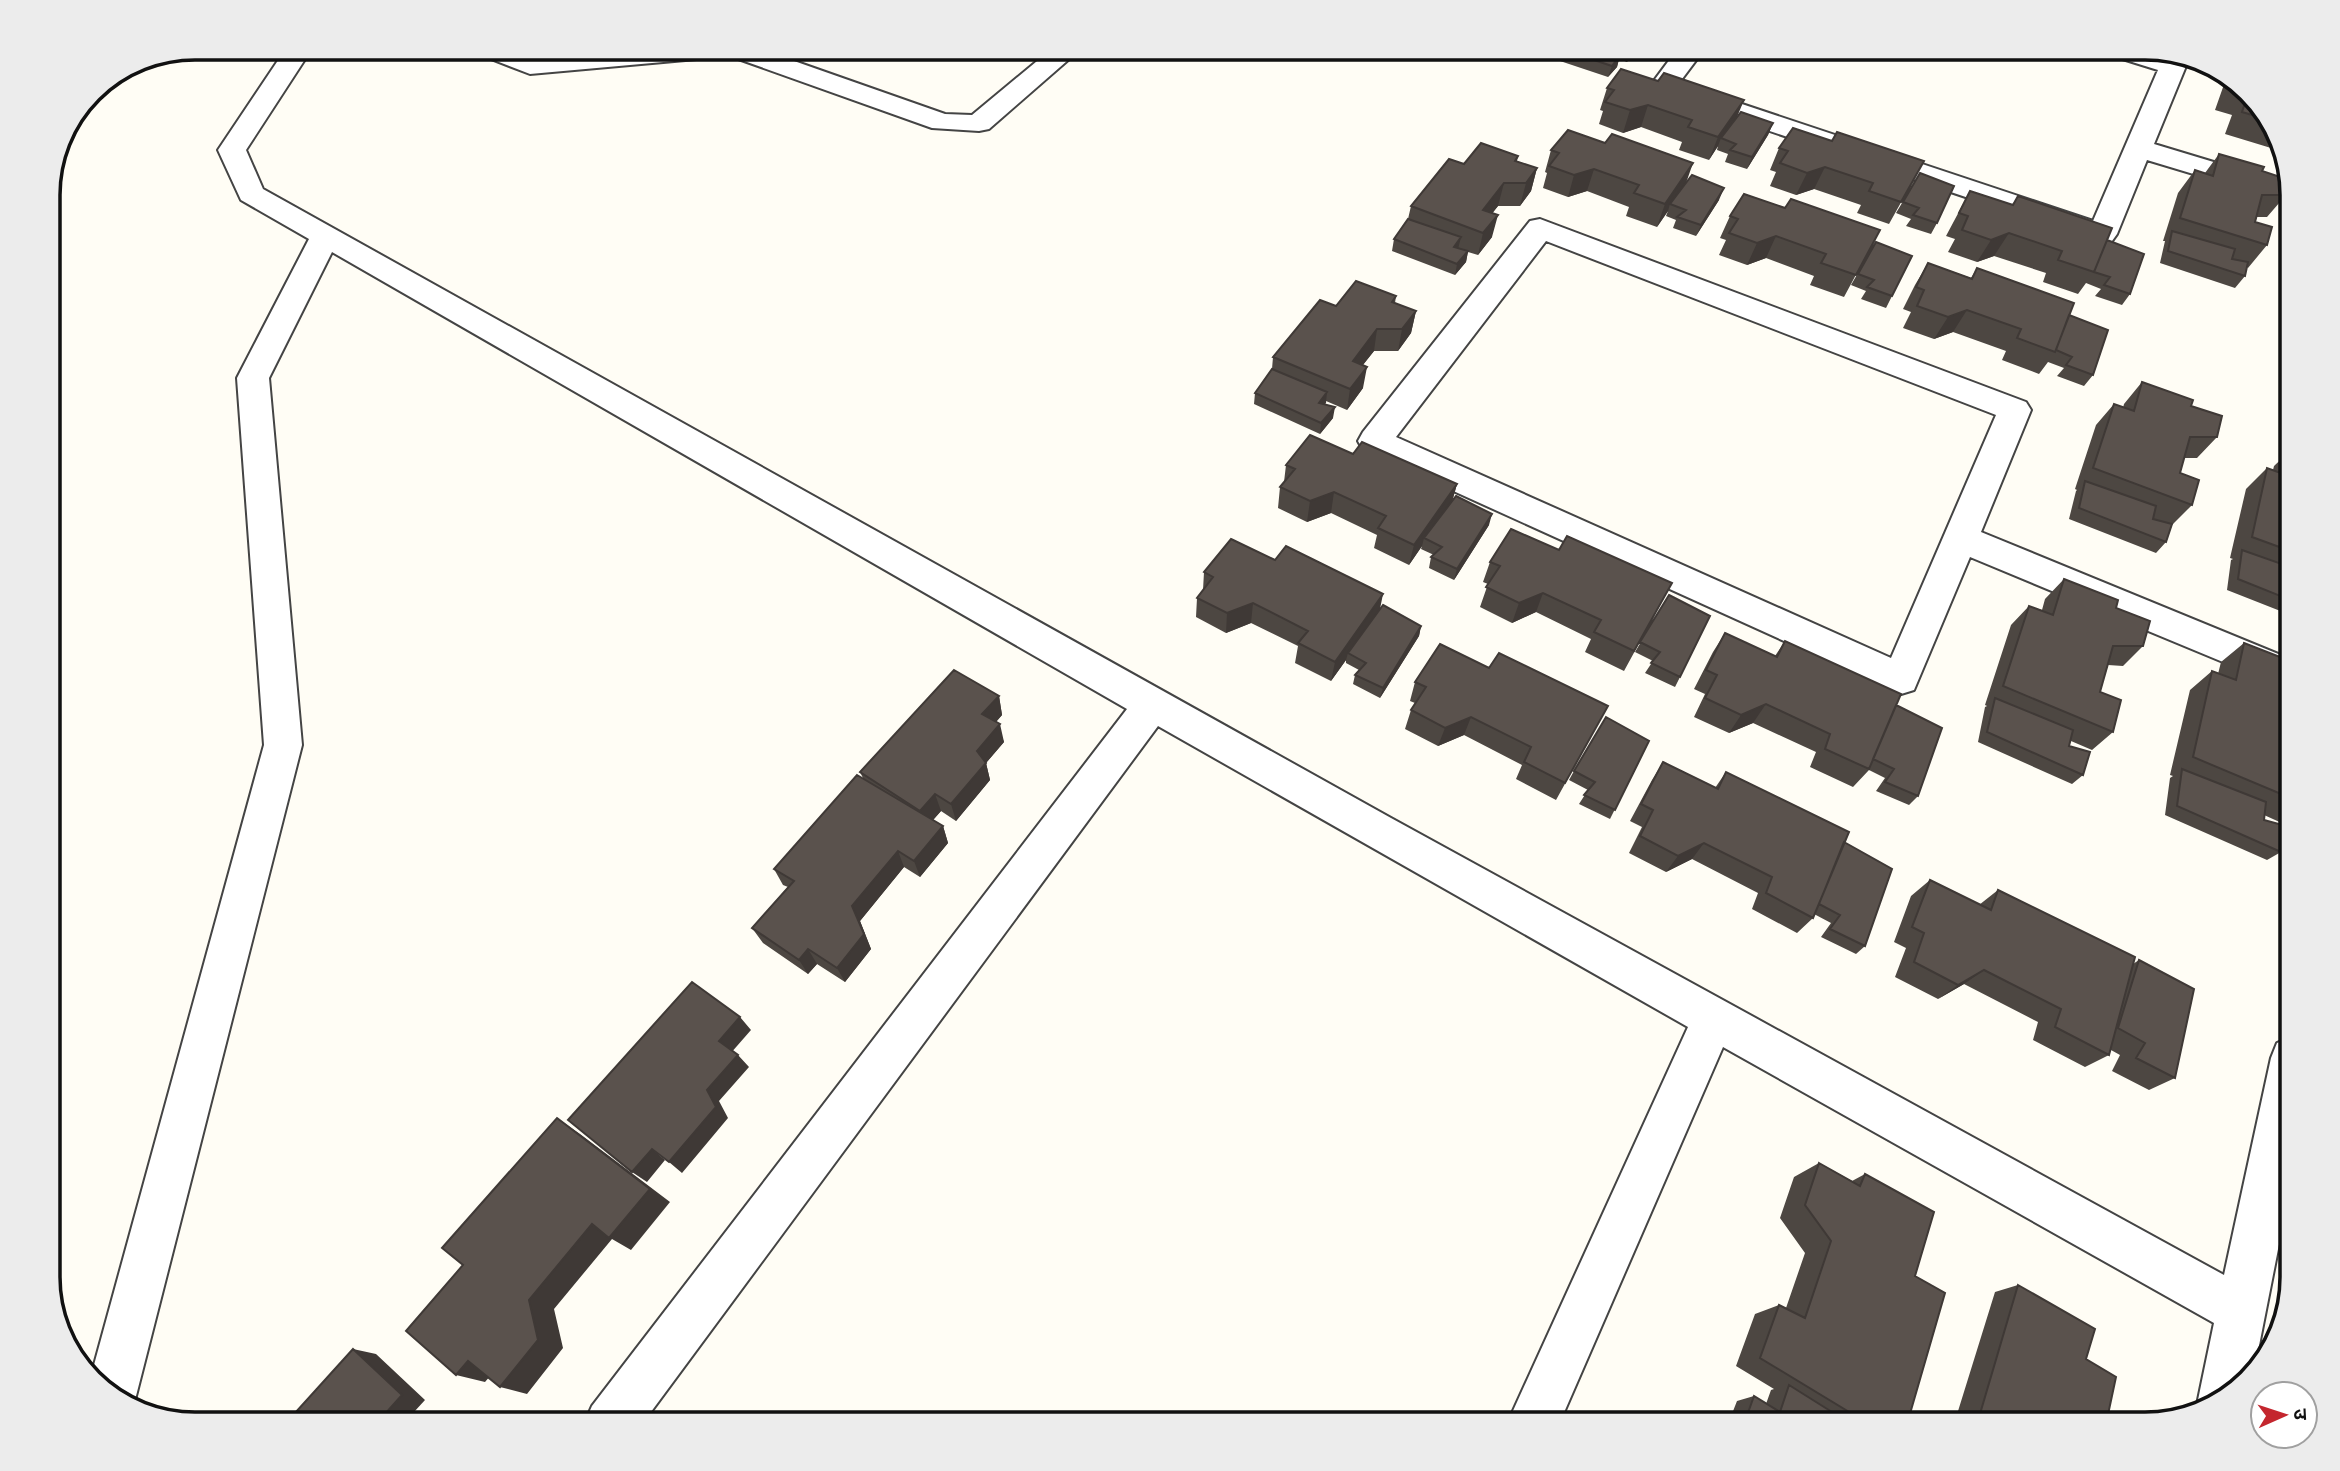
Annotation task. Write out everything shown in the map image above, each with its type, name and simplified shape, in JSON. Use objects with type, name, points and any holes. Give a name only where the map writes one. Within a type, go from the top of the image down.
[{"type":"street","points":[[291,60],[232,150],[251,194],[1153,704],[2241,1311]]},
{"type":"street","points":[[515,60],[530,66],[605,60]]},
{"type":"street","points":[[773,60],[942,122],[979,123],[1054,60]]},
{"type":"street","points":[[1683,60],[1663,86],[2102,234],[2173,66],[2155,61]]},
{"type":"street","points":[[2138,148],[2280,191]]},
{"type":"street","points":[[1540,229],[2015,410],[1961,538],[1901,679],[1375,441],[1540,229]]},
{"type":"street","points":[[114,1385],[283,746],[253,377],[325,236]]},
{"type":"street","points":[[1961,538],[2280,671]]},
{"type":"street","points":[[619,1412],[1153,704]]},
{"type":"street","points":[[1538,1412],[1714,1018]]},
{"type":"street","points":[[2226,1385],[2280,1121]]},
{"type":"building","points":[[1594,60],[1616,60],[1612,66]]},
{"type":"building","points":[[1621,69],[1658,81],[1664,73],[1744,100],[1718,137],[1688,127],[1692,120],[1648,105],[1630,110],[1605,102],[1614,90],[1607,88]]},
{"type":"building","points":[[2245,103],[2255,116],[2242,112]]},
{"type":"building","points":[[1741,112],[1773,123],[1752,157],[1730,150],[1736,144],[1721,138]]},
{"type":"building","points":[[1793,128],[1832,141],[1837,132],[1924,161],[1901,202],[1869,191],[1873,183],[1825,167],[1807,173],[1780,163],[1788,151],[1779,148]]},
{"type":"building","points":[[1568,130],[1605,143],[1612,134],[1693,163],[1665,204],[1634,193],[1639,185],[1594,169],[1574,175],[1549,166],[1559,153],[1551,150]]},
{"type":"building","points":[[1481,143],[1518,156],[1515,161],[1537,168],[1526,183],[1504,183],[1483,210],[1498,215],[1483,233],[1411,206],[1449,159],[1464,164]]},
{"type":"building","points":[[2219,154],[2264,167],[2262,171],[2279,177],[2280,195],[2262,195],[2255,222],[2272,227],[2267,245],[2180,218],[2195,170],[2213,176]]},
{"type":"building","points":[[1920,173],[1954,186],[1937,223],[1913,215],[1919,208],[1903,202]]},
{"type":"building","points":[[1692,175],[1724,188],[1701,225],[1677,217],[1686,210],[1670,204]]},
{"type":"building","points":[[1970,191],[2013,205],[2018,196],[2112,228],[2094,272],[2058,260],[2062,251],[2009,233],[1991,240],[1962,230],[1968,216],[1959,213]]},
{"type":"building","points":[[1744,194],[1785,208],[1791,199],[1880,230],[1856,275],[1821,263],[1826,254],[1776,236],[1757,243],[1729,233],[1738,219],[1730,216]]},
{"type":"building","points":[[1408,219],[1461,237],[1454,247],[1468,251],[1457,264],[1394,239]]},
{"type":"building","points":[[2172,231],[2235,249],[2232,259],[2248,262],[2245,276],[2168,251]]},
{"type":"building","points":[[2107,240],[2144,254],[2130,294],[2104,285],[2110,277],[2094,272]]},
{"type":"building","points":[[1876,242],[1912,256],[1892,296],[1867,287],[1874,280],[1858,274]]},
{"type":"building","points":[[1928,263],[1972,279],[1977,268],[2074,303],[2055,352],[2017,338],[2021,329],[1967,310],[1948,317],[1917,306],[1924,290],[1916,287]]},
{"type":"building","points":[[1356,281],[1396,296],[1392,302],[1416,311],[1402,329],[1377,329],[1353,361],[1367,367],[1350,389],[1273,357],[1320,300],[1336,306]]},
{"type":"building","points":[[2069,315],[2108,330],[2093,375],[2066,365],[2072,357],[2056,350]]},
{"type":"building","points":[[1272,369],[1327,392],[1319,403],[1335,407],[1321,423],[1255,393]]},
{"type":"building","points":[[2142,382],[2193,400],[2191,406],[2222,416],[2217,437],[2190,437],[2180,473],[2199,480],[2192,505],[2093,468],[2114,404],[2134,411]]},
{"type":"building","points":[[1310,435],[1353,454],[1362,442],[1457,484],[1414,545],[1378,528],[1386,516],[1334,492],[1310,501],[1280,487],[1295,469],[1286,465]]},
{"type":"building","points":[[2267,468],[2280,473],[2280,547],[2252,537]]},
{"type":"building","points":[[2085,481],[2156,506],[2153,519],[2172,524],[2166,542],[2079,508]]},
{"type":"building","points":[[1456,496],[1492,514],[1457,569],[1431,557],[1442,547],[1424,538]]},
{"type":"building","points":[[1511,529],[1559,550],[1567,536],[1672,583],[1634,651],[1594,632],[1601,620],[1543,593],[1519,603],[1486,587],[1500,566],[1490,562]]},
{"type":"building","points":[[1231,539],[1275,560],[1286,546],[1383,594],[1335,662],[1298,643],[1308,631],[1253,603],[1227,613],[1197,598],[1213,577],[1204,572]]},
{"type":"building","points":[[2242,550],[2280,563],[2280,596],[2238,579]]},
{"type":"building","points":[[2064,579],[2118,600],[2116,608],[2150,621],[2143,646],[2113,646],[2100,692],[2121,700],[2113,732],[2003,686],[2029,606],[2053,615]]},
{"type":"building","points":[[1669,595],[1710,616],[1680,677],[1651,663],[1660,652],[1640,642]]},
{"type":"building","points":[[1383,605],[1421,626],[1383,688],[1355,675],[1366,663],[1348,653]]},
{"type":"building","points":[[1725,633],[1777,657],[1785,641],[1901,694],[1869,769],[1825,749],[1830,734],[1766,704],[1741,715],[1705,698],[1717,675],[1706,670]]},
{"type":"building","points":[[2244,643],[2280,657],[2280,794],[2193,757],[2212,671],[2236,680]]},
{"type":"building","points":[[1440,644],[1489,668],[1499,653],[1608,706],[1565,783],[1524,762],[1531,747],[1471,717],[1445,728],[1411,710],[1426,687],[1415,682]]},
{"type":"building","points":[[954,670],[999,696],[982,714],[1000,724],[977,751],[986,763],[951,804],[935,794],[920,811],[860,772]]},
{"type":"building","points":[[1995,698],[2073,730],[2069,746],[2090,752],[2083,775],[1987,732]]},
{"type":"building","points":[[1896,705],[1942,728],[1918,796],[1885,782],[1894,769],[1873,759]]},
{"type":"building","points":[[1606,717],[1649,741],[1615,810],[1584,795],[1595,782],[1574,771]]},
{"type":"building","points":[[1663,762],[1718,789],[1726,772],[1849,832],[1813,918],[1766,893],[1772,877],[1704,843],[1678,856],[1640,836],[1653,810],[1641,804]]},
{"type":"building","points":[[2182,769],[2266,802],[2264,820],[2280,824],[2280,852],[2177,806]]},
{"type":"building","points":[[857,775],[943,826],[914,861],[898,851],[852,906],[864,934],[837,968],[808,949],[799,960],[752,928],[794,881],[774,869]]},
{"type":"building","points":[[1844,842],[1892,869],[1865,946],[1830,929],[1840,915],[1819,904]]},
{"type":"building","points":[[1930,880],[1991,910],[1998,890],[2135,957],[2109,1055],[2055,1027],[2061,1009],[1984,970],[1958,985],[1914,962],[1924,933],[1912,927]]},
{"type":"building","points":[[2139,960],[2194,989],[2175,1078],[2136,1058],[2145,1043],[2118,1028]]},
{"type":"building","points":[[692,982],[740,1017],[719,1041],[738,1055],[707,1090],[716,1107],[669,1162],[652,1149],[632,1172],[568,1120]]},
{"type":"building","points":[[557,1118],[650,1189],[609,1238],[592,1224],[529,1300],[538,1340],[500,1387],[468,1361],[456,1375],[406,1331],[463,1265],[442,1248]]},
{"type":"building","points":[[1819,1163],[1860,1186],[1865,1174],[1934,1212],[1915,1276],[1945,1293],[1910,1412],[1849,1412],[1760,1358],[1779,1305],[1805,1318],[1831,1241],[1805,1205]]},
{"type":"building","points":[[2018,1285],[2095,1329],[2086,1359],[2116,1377],[2109,1412],[1981,1412]]},
{"type":"building","points":[[353,1349],[402,1395],[387,1412],[296,1412]]},
{"type":"building","points":[[1789,1385],[1832,1412],[1780,1412]]},
{"type":"building","points":[[1754,1396],[1780,1412],[1748,1412]]}]
